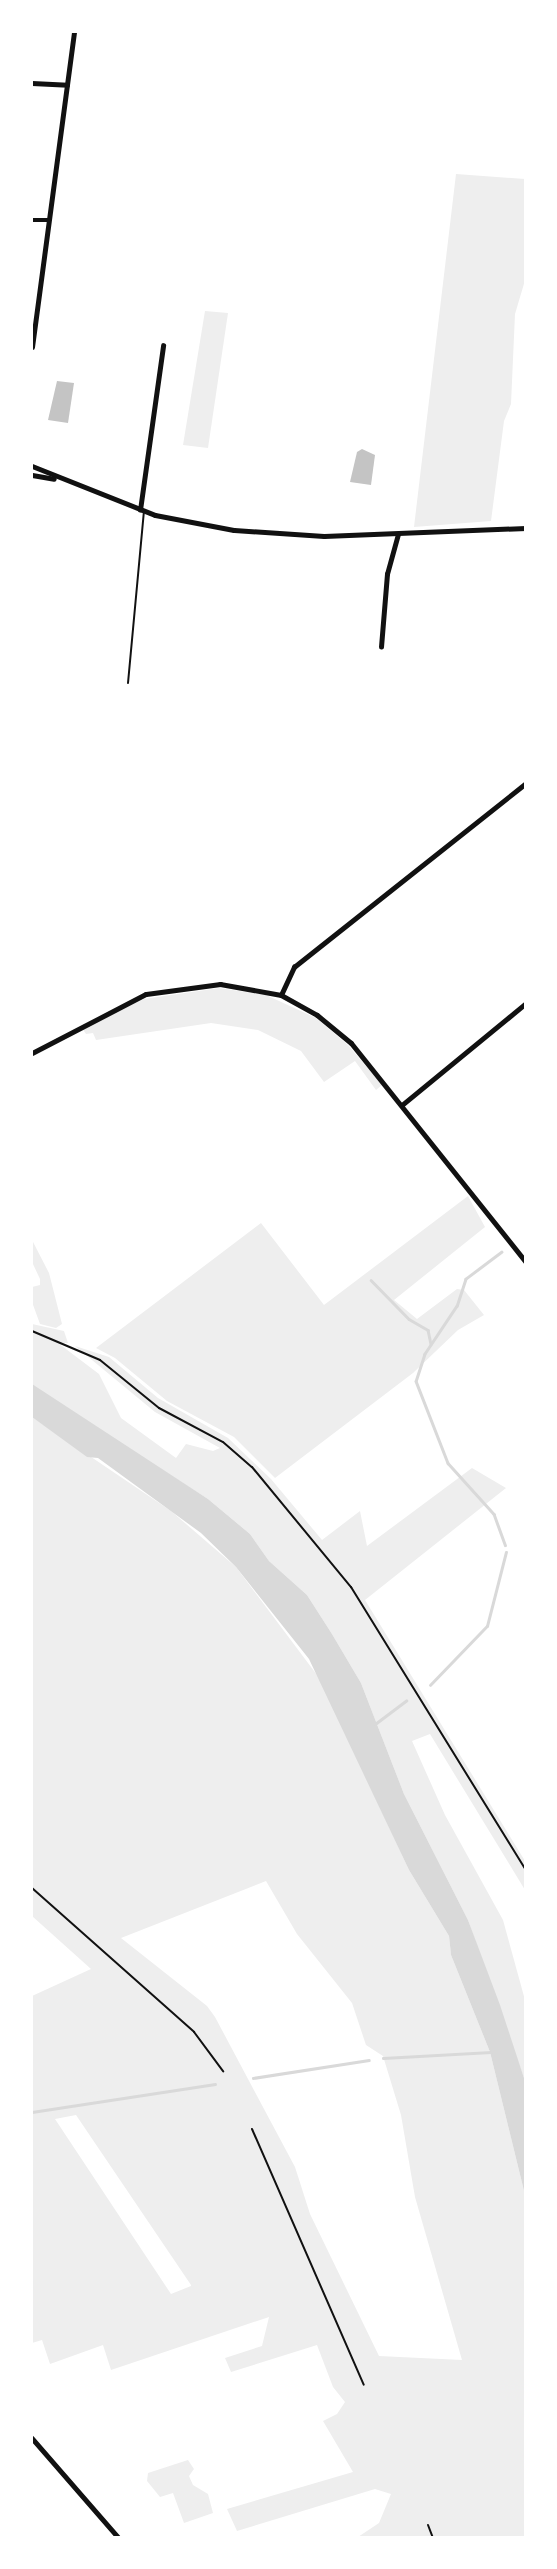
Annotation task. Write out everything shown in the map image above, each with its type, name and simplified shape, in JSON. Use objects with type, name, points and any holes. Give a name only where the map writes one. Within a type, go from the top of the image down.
[{"type":"street","points":[[32,347],[74,32]]},
{"type":"street","points":[[32,83],[67,85]]},
{"type":"street","points":[[32,220],[49,220]]},
{"type":"street","points":[[142,510],[163,346]]},
{"type":"street","points":[[32,466],[57,480]]},
{"type":"street","points":[[32,475],[57,480],[142,510],[234,530],[324,536],[526,528]]},
{"type":"street","points":[[381,647],[387,573],[398,534]]},
{"type":"street","points":[[281,995],[294,968],[526,783]]},
{"type":"street","points":[[32,1053],[145,994],[220,984],[281,995],[341,1033],[402,1105],[526,1262]]},
{"type":"street","points":[[402,1105],[526,1003]]},
{"type":"street","points":[[32,2438],[119,2538]]},
{"type":"lane","points":[[128,683],[142,510]]},
{"type":"path","points":[[32,1331],[100,1360],[159,1408],[223,1442],[252,1467],[351,1587],[526,1870]]},
{"type":"path","points":[[32,1888],[194,2032],[223,2071]]},
{"type":"path","points":[[252,2129],[364,2385]]},
{"type":"path","points":[[428,2525],[433,2538]]},
{"type":"shaded area","points":[[456,174],[525,179],[526,277],[515,314],[511,404],[504,421],[491,521],[414,527]]},
{"type":"shaded area","points":[[205,311],[228,313],[208,448],[183,445]]},
{"type":"shaded area","points":[[219,988],[266,995],[316,1018],[348,1045],[382,1085],[376,1090],[355,1061],[324,1082],[301,1051],[258,1030],[211,1023],[96,1040],[93,1033],[86,1034],[82,1028],[144,999]]},
{"type":"shaded area","points":[[468,1196],[485,1227],[394,1300],[417,1319],[457,1289],[464,1290],[484,1315],[458,1330],[413,1373],[275,1478],[234,1437],[167,1401],[115,1358],[96,1348],[261,1223],[324,1305]]},
{"type":"shaded area","points":[[32,1240],[49,1273],[62,1324],[56,1328],[40,1324],[32,1302],[32,1287],[40,1285],[40,1279],[32,1262]]},
{"type":"shaded area","points":[[32,1324],[64,1331],[68,1343],[58,1343],[99,1374],[121,1418],[176,1458],[186,1444],[213,1451],[220,1448],[155,1412],[75,1346],[109,1357],[158,1398],[228,1438],[271,1479],[322,1540],[360,1511],[367,1546],[472,1468],[506,1488],[365,1600],[525,1861],[525,1890],[430,1734],[412,1741],[445,1815],[503,1920],[525,2000],[525,2081],[468,1920],[404,1794],[361,1683],[307,1595],[269,1561],[250,1534],[208,1499],[37,1390],[32,1384]]},
{"type":"shaded area","points":[[32,1384],[208,1499],[250,1534],[269,1561],[307,1595],[332,1634],[361,1683],[404,1794],[468,1920],[500,2005],[525,2081],[525,2195],[490,2052],[451,1955],[449,1936],[409,1870],[309,1659],[236,1567],[201,1533],[98,1458],[87,1457],[32,1417]]},
{"type":"shaded area","points":[[32,1417],[171,1511],[236,1567],[320,1679],[409,1870],[449,1936],[451,1955],[490,2052],[525,2195],[525,2537],[358,2537],[379,2523],[391,2494],[375,2489],[237,2531],[227,2509],[353,2472],[323,2421],[337,2414],[345,2402],[333,2387],[317,2345],[231,2372],[225,2358],[262,2346],[269,2317],[111,2370],[103,2345],[50,2364],[42,2340],[32,2343],[32,1996],[91,1969],[32,1916]],"holes":[[[266,1881],[297,1934],[352,2003],[366,2045],[383,2056],[401,2115],[415,2197],[462,2360],[379,2356],[310,2214],[295,2167],[215,2017],[207,2006],[121,1938]],[[76,2115],[191,2285],[191,2286],[171,2294],[55,2119]]]},
{"type":"shaded area","points":[[188,2460],[194,2469],[189,2476],[193,2485],[208,2494],[213,2513],[184,2523],[173,2493],[160,2497],[147,2481],[148,2473]]},
{"type":"building","points":[[57,381],[74,383],[68,423],[48,420]]},
{"type":"building","points":[[362,449],[375,455],[371,485],[350,482],[357,452]]},
{"type":"waterway","points":[[502,1252],[466,1279],[457,1306],[425,1354],[416,1381],[448,1463],[494,1514],[505,1545]]},
{"type":"waterway","points":[[371,1280],[409,1319],[428,1330],[431,1344]]},
{"type":"waterway","points":[[430,1685],[487,1626],[506,1552]]},
{"type":"waterway","points":[[375,1724],[406,1701]]},
{"type":"waterway","points":[[383,2058],[491,2052]]},
{"type":"waterway","points":[[253,2078],[369,2060]]},
{"type":"waterway","points":[[32,2112],[215,2084]]}]
